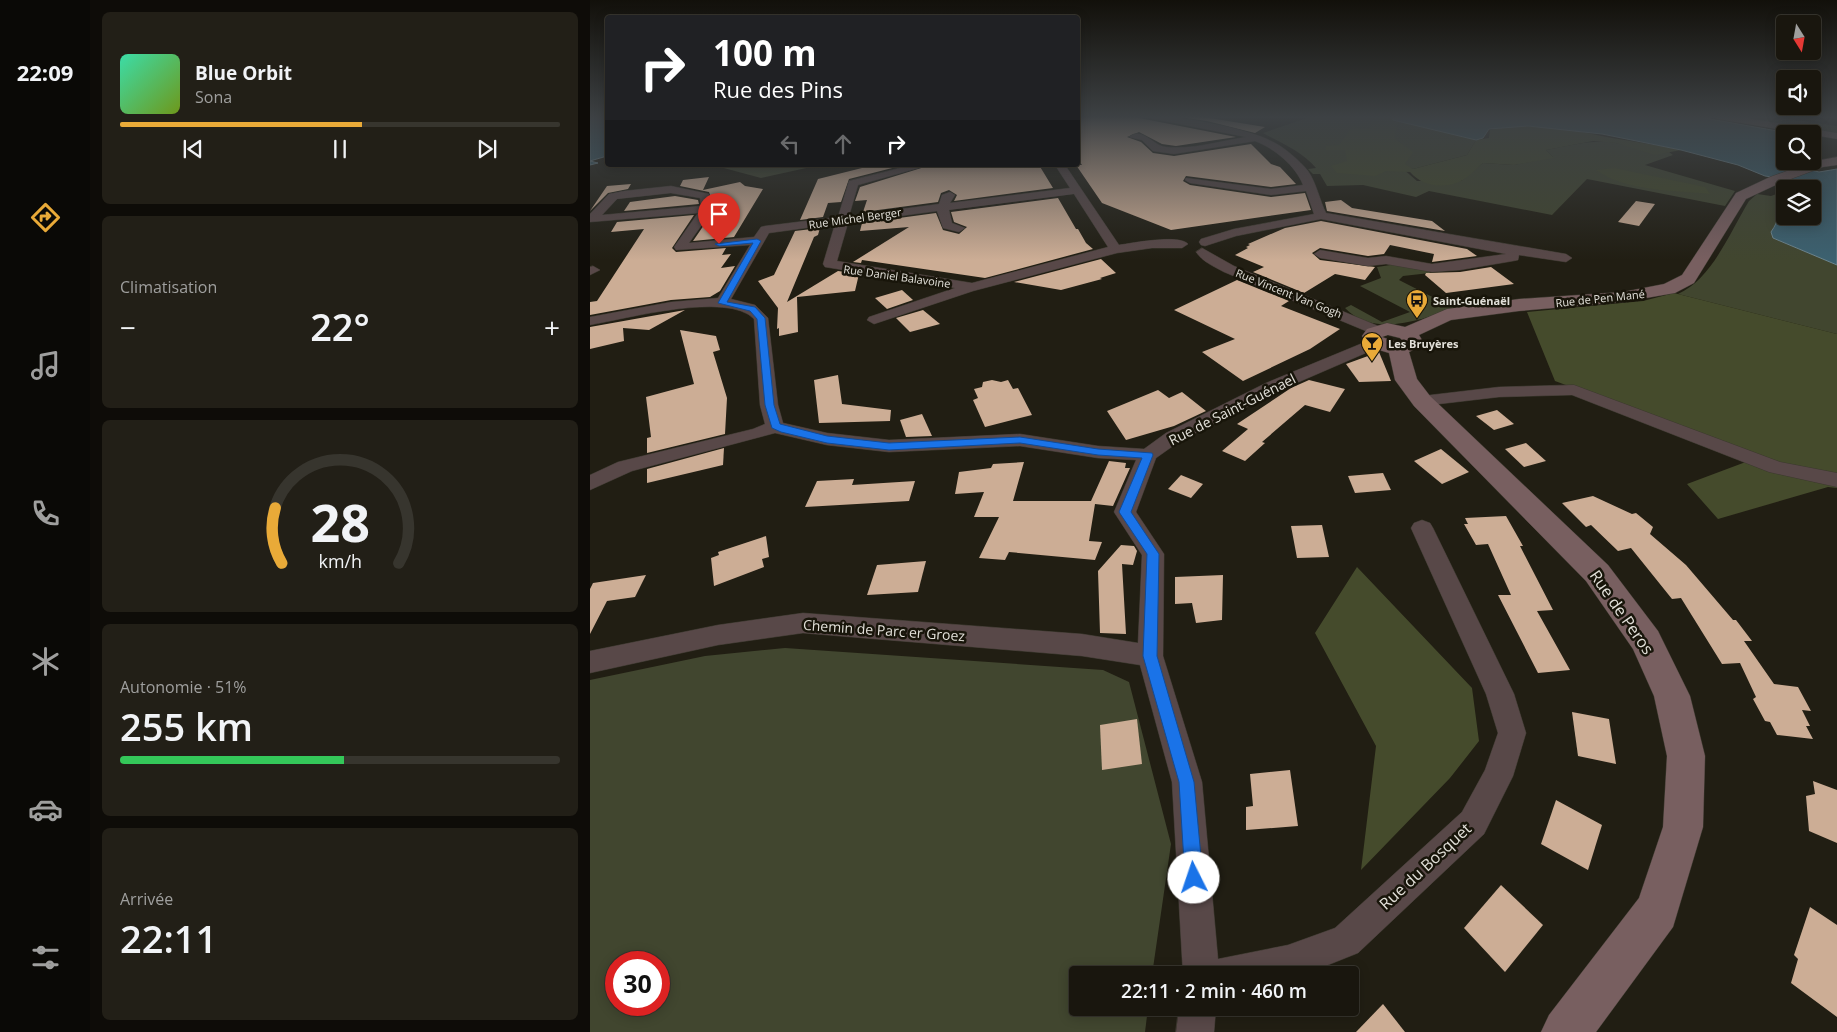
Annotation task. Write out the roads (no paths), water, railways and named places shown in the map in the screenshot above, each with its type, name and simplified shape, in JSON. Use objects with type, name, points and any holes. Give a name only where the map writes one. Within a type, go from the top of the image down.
[{"type":"street","points":[[1294,164],[1304,173],[1321,216]]},
{"type":"street","name":"Rue de Pen Mané","points":[[1390,339],[1447,315],[1486,309],[1646,294],[1681,284],[1688,279],[1741,196],[1775,180],[1825,164]]},
{"type":"street","name":"Rue Daniel Balavoine","points":[[916,167],[853,183],[830,264],[972,287]]},
{"type":"street","points":[[1061,167],[1116,249]]},
{"type":"street","points":[[1190,180],[1271,192],[1309,187]]},
{"type":"street","points":[[667,189],[693,191],[705,196],[706,208],[592,219],[613,196],[633,192],[667,189]]},
{"type":"street","name":"Rue Michel Berger","points":[[706,208],[680,247],[761,236],[841,220],[1077,190]]},
{"type":"street","points":[[958,192],[946,197],[943,211],[947,225],[959,228]]},
{"type":"street","points":[[1203,247],[1234,233],[1321,216],[1403,232],[1566,258]]},
{"type":"street","points":[[1386,260],[1403,232]]},
{"type":"street","points":[[722,303],[761,236]]},
{"type":"street","name":"Rue Daniel Balavoine","points":[[874,320],[972,287],[1116,249],[1152,244],[1182,244],[1180,248],[1184,251],[1203,247]]},
{"type":"street","name":"Rue Vincent Van Gogh","points":[[1203,247],[1212,261],[1390,339]]},
{"type":"street","points":[[1320,254],[1368,262],[1386,260],[1432,268],[1500,261],[1512,257],[1511,250]]},
{"type":"street","points":[[590,321],[679,306],[722,303],[752,309],[761,318],[769,405],[776,426],[784,430],[827,440],[889,446],[1020,440],[1098,452],[1148,455],[1125,512],[1153,554],[1150,656],[1186,782],[1200,966]]},
{"type":"street","name":"Rue de Peros","points":[[1390,339],[1406,380],[1422,401],[1597,573],[1646,641],[1672,696],[1686,756],[1683,827],[1657,911],[1566,1032]]},
{"type":"street","name":"Rue de Saint-Guénael","points":[[1148,455],[1173,437],[1272,387],[1390,339]]},
{"type":"street","points":[[1422,401],[1499,392],[1574,390],[1776,468],[1837,480]]},
{"type":"street","points":[[590,483],[625,466],[759,433],[776,426]]},
{"type":"street","name":"Rue du Bosquet","points":[[1272,966],[1288,963],[1346,940],[1473,823],[1498,776],[1512,733],[1500,694],[1422,528]]},
{"type":"street","name":"Chemin de Parc er Groez","points":[[590,662],[718,634],[803,623],[1082,645],[1150,656]]},
{"type":"street","points":[[1195,1032],[1197,1016]]},
{"type":"water","points":[[1735,164],[1776,164],[1776,170],[1811,170],[1819,172],[1837,169],[1837,265],[1773,238],[1771,232],[1776,223],[1776,225],[1821,225],[1821,180],[1792,180],[1765,176]]},
{"type":"place","name":"Saint-Guénaël","points":[[1417,319]]},
{"type":"place","name":"Les Bruyères","points":[[1372,362]]}]
